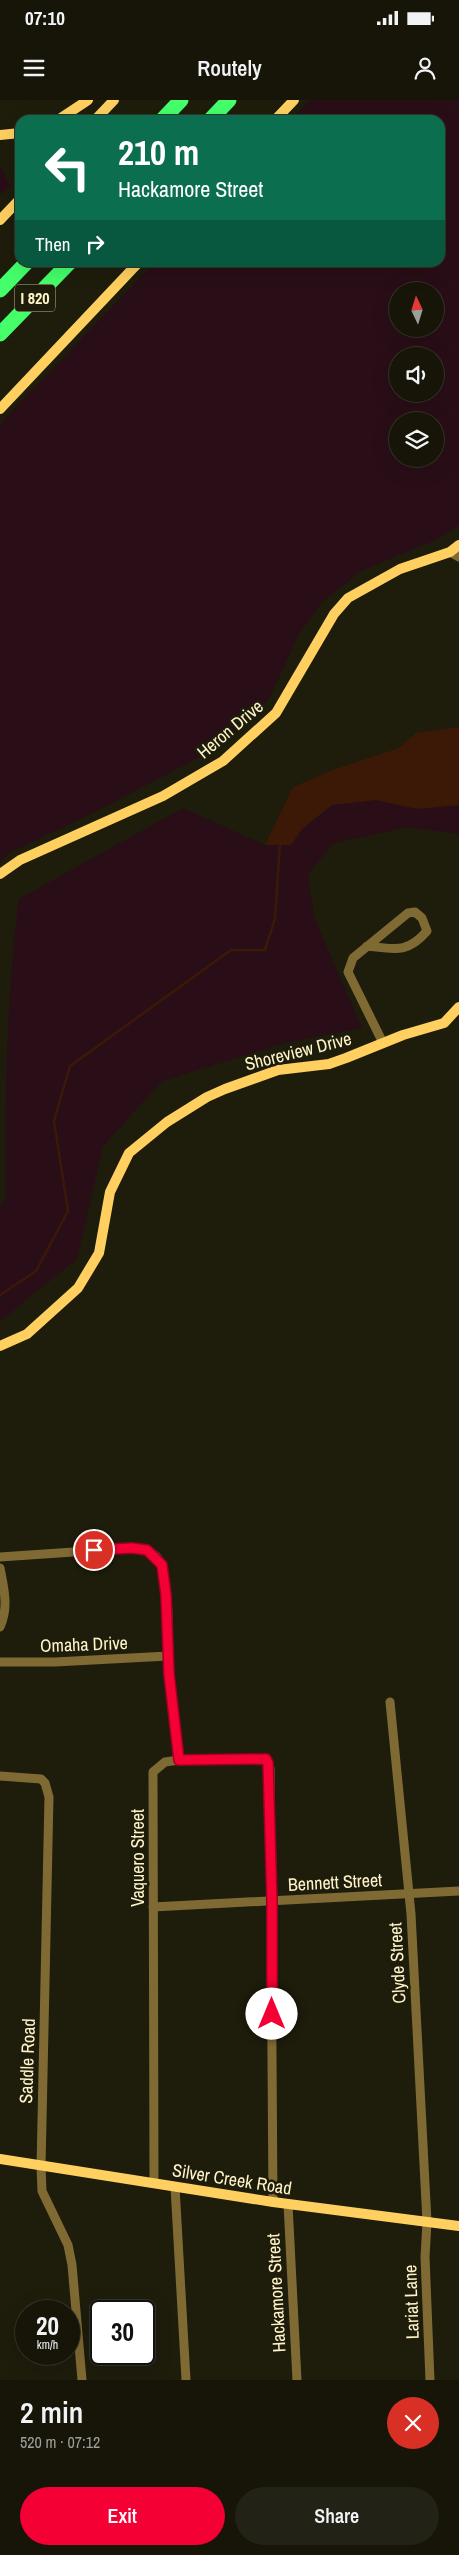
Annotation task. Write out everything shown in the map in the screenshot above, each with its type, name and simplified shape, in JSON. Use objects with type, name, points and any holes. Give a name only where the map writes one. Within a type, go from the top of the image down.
[{"type":"highway","points":[[166,115],[180,100]]},
{"type":"highway","points":[[215,115],[229,100]]},
{"type":"highway","name":"I 820","points":[[0,290],[22,267]]},
{"type":"highway","name":"I 820","points":[[0,334],[65,267]]},
{"type":"street","points":[[66,115],[88,100]]},
{"type":"street","points":[[100,115],[114,100]]},
{"type":"street","points":[[280,115],[294,100]]},
{"type":"street","points":[[0,135],[15,134]]},
{"type":"street","points":[[0,220],[15,204]]},
{"type":"street","points":[[0,409],[134,267]]},
{"type":"street","name":"Heron Drive","points":[[0,874],[20,860],[163,796],[223,761],[276,713],[334,614],[348,598],[400,569],[456,551]]},
{"type":"street","points":[[367,946],[407,948],[416,944],[427,931],[422,918],[415,912],[408,913],[367,946],[353,958],[348,972],[383,1043]]},
{"type":"street","name":"Shoreview Drive","points":[[0,1346],[27,1334],[78,1288],[93,1267],[99,1253],[110,1192],[129,1153],[166,1122],[207,1097],[278,1070],[329,1064],[383,1043],[444,1023],[459,1007]]},
{"type":"street","points":[[0,1557],[132,1548],[147,1550],[154,1555],[162,1565],[168,1656],[179,1760],[266,1759],[270,1768],[274,2202]]},
{"type":"street","points":[[0,1568],[6,1600],[5,1616],[0,1626]]},
{"type":"street","name":"Omaha Drive","points":[[0,1662],[55,1662],[168,1656]]},
{"type":"street","name":"Clyde Street","points":[[390,1702],[409,1894],[427,2222]]},
{"type":"street","name":"Vaquero Street","points":[[154,2183],[154,1772],[165,1762],[179,1760]]},
{"type":"street","name":"Saddle Road","points":[[0,1776],[41,1779],[45,1783],[49,1797],[42,2191],[68,2245],[72,2265],[82,2380]]},
{"type":"street","name":"Bennett Street","points":[[153,1907],[459,1891]]},
{"type":"street","name":"Silver Creek Road","points":[[0,2159],[41,2167],[274,2202],[459,2226]]},
{"type":"street","points":[[175,2187],[186,2380]]},
{"type":"street","name":"Hackamore Street","points":[[288,2204],[297,2380]]},
{"type":"street","name":"Lariat Lane","points":[[427,2222],[425,2257],[430,2380]]},
{"type":"shaded area","points":[[310,100],[459,100],[459,525],[438,539],[361,571],[321,603],[299,634],[270,697],[223,745],[85,817],[9,853],[0,863],[0,424],[150,267],[445,267],[445,115],[296,115]]},
{"type":"shaded area","points":[[0,166],[11,187],[0,194]]},
{"type":"shaded area","points":[[459,727],[459,805],[417,809],[376,800],[332,805],[302,829],[291,845],[265,845],[293,787],[335,769],[399,748],[416,733]]},
{"type":"shaded area","points":[[376,800],[417,809],[459,805],[459,834],[409,827],[333,843],[308,874],[314,917],[362,1028],[285,1043],[162,1081],[103,1146],[77,1259],[0,1321],[0,1206],[6,1197],[7,1048],[11,973],[19,899],[183,808],[265,845],[291,845],[302,829],[332,805]]},
{"type":"waterway","points":[[0,1295],[36,1271],[68,1211],[54,1121],[70,1066],[231,950],[265,950],[275,919],[280,843]]},
{"type":"route","points":[[94,1550],[132,1548],[147,1550],[162,1565],[166,1595],[169,1674],[179,1760],[266,1759],[270,1768],[272,2014]]}]
